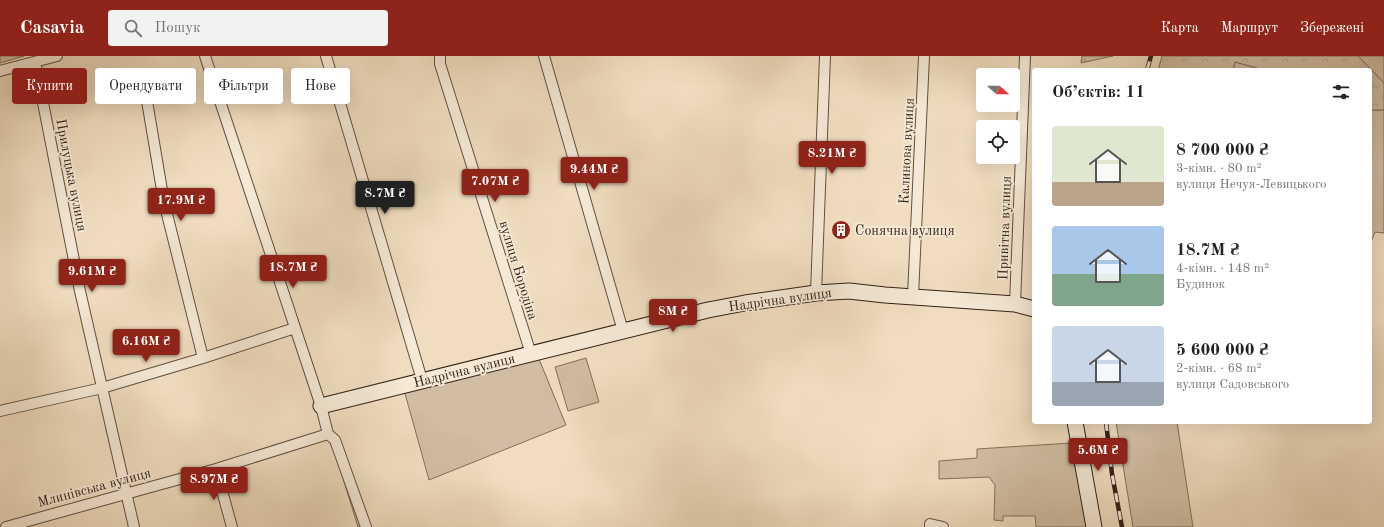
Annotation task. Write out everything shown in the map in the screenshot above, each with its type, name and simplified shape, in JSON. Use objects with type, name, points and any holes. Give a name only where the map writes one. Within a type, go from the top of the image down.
[{"type":"street","points":[[0,71],[58,56]]},
{"type":"street","points":[[205,56],[295,328],[328,434],[335,440],[366,527]]},
{"type":"street","points":[[326,56],[422,380]]},
{"type":"street","name":"вулиця Бородіна","points":[[440,56],[440,64],[531,354]]},
{"type":"street","points":[[544,56],[623,331]]},
{"type":"street","points":[[816,293],[825,56]]},
{"type":"street","name":"Калинова вулиця","points":[[913,296],[924,56]]},
{"type":"street","name":"Привітна вулиця","points":[[1015,304],[1025,56]]},
{"type":"street","name":"Прилуцька вулиця","points":[[36,62],[80,291],[134,527]]},
{"type":"street","points":[[148,104],[164,202],[203,358]]},
{"type":"street","name":"Надрічна вулиця","points":[[320,406],[715,309],[816,293],[849,291],[1015,304],[1032,308]]},
{"type":"street","points":[[0,411],[102,388],[203,358],[295,328]]},
{"type":"street","points":[[1075,424],[1094,527]]},
{"type":"street","name":"Млинівська вулиця","points":[[6,527],[216,468],[328,434]]},
{"type":"street","points":[[216,468],[232,527]]},
{"type":"street","points":[[930,527],[930,524],[943,527]]},
{"type":"green space","points":[[0,56],[24,56],[0,63]]},
{"type":"green space","points":[[1082,56],[1113,56],[1081,63]]},
{"type":"green space","points":[[1162,56],[1358,56],[1370,68],[1257,68],[1235,62],[1234,68],[1159,68]]},
{"type":"green space","points":[[1358,56],[1384,56],[1384,83],[1372,71],[1372,68],[1370,68]]},
{"type":"green space","points":[[1235,62],[1257,68],[1234,68]]},
{"type":"green space","points":[[1372,71],[1384,83],[1384,110],[1372,110]]},
{"type":"green space","points":[[1372,110],[1384,110],[1384,233],[1375,232],[1372,239]]},
{"type":"green space","points":[[586,358],[599,402],[568,411],[555,367]]},
{"type":"green space","points":[[539,359],[566,425],[429,480],[404,390]]},
{"type":"green space","points":[[1116,424],[1177,424],[1193,527],[1133,527]]},
{"type":"green space","points":[[332,442],[363,527],[358,527]]},
{"type":"green space","points":[[1071,443],[1088,527],[1036,527],[1035,516],[1003,516],[1003,521],[994,520],[995,485],[989,477],[939,479],[939,461],[977,458],[977,449]]},
{"type":"railway","points":[[1148,68],[1151,56]]},
{"type":"railway","points":[[1106,424],[1112,474],[1122,527]]},
{"type":"place","name":"Сонячна вулиця","points":[[841,230]]}]
